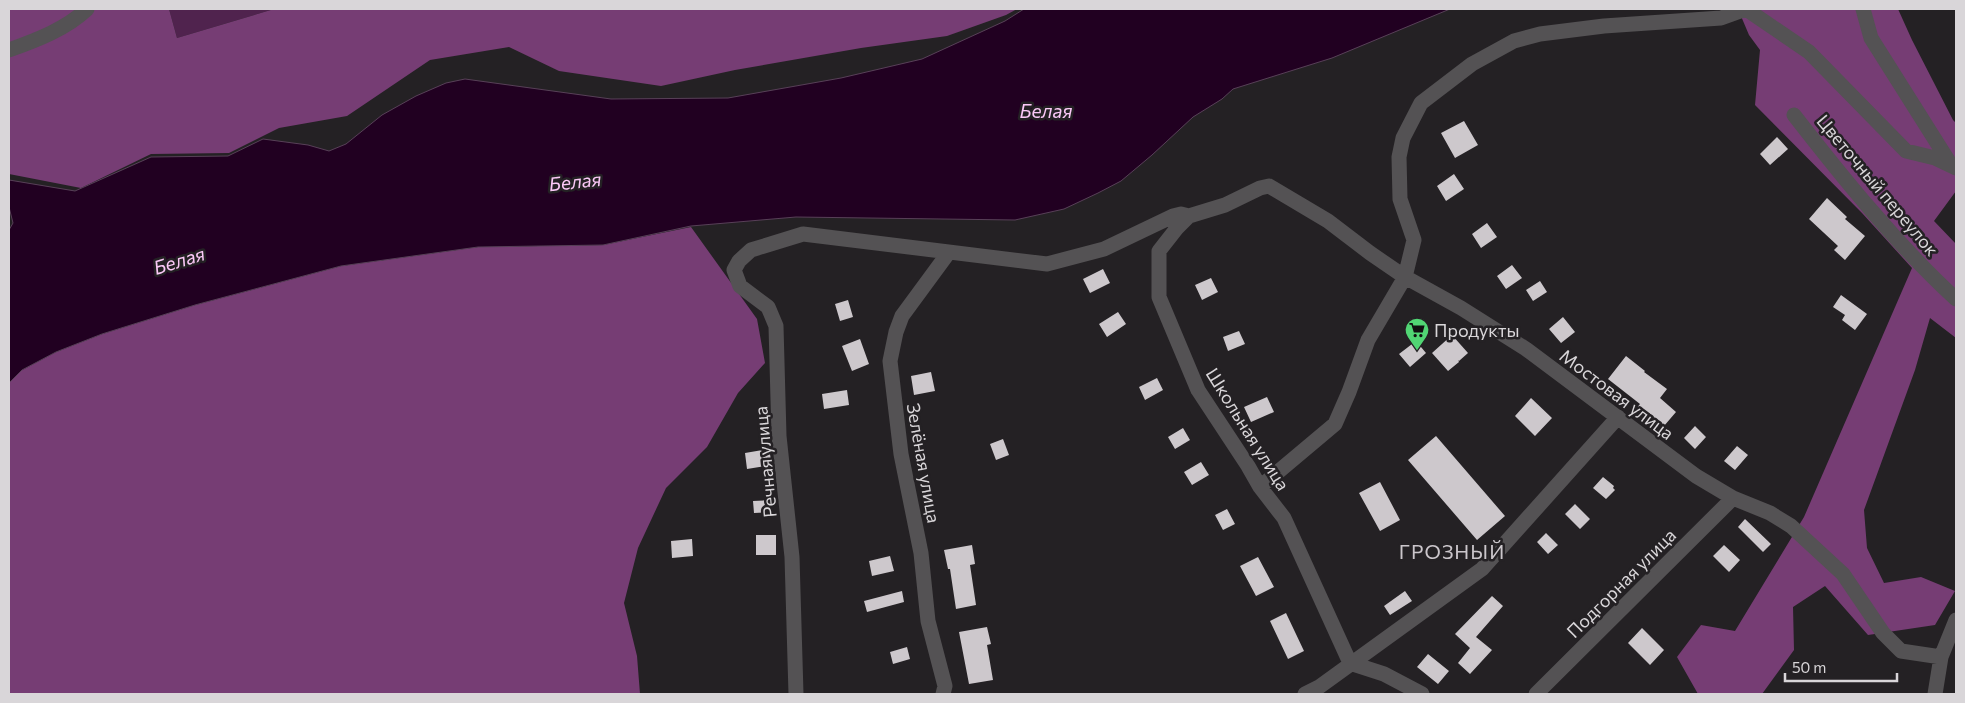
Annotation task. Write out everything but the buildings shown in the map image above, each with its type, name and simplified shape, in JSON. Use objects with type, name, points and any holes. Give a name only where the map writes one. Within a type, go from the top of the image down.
[{"type":"street","points":[[9,50],[69,24],[87,9]]},
{"type":"street","points":[[1260,487],[1335,424],[1368,340],[1405,276],[1414,240],[1400,199],[1399,157],[1403,138],[1421,103],[1472,64],[1514,41],[1540,34],[1604,26],[1721,18],[1746,9],[1809,52],[1906,151],[1935,158],[1954,168]]},
{"type":"street","points":[[1863,9],[1871,38],[1954,168]]},
{"type":"street","name":"Цветочный переулок","points":[[1794,115],[1823,152],[1926,272],[1956,299]]},
{"type":"street","name":"Мостовая улица","points":[[1189,216],[1225,205],[1269,186],[1284,194],[1328,221],[1370,253],[1405,276],[1461,308],[1526,349],[1696,476],[1733,498],[1770,514],[1791,526],[1843,574],[1883,633],[1901,651],[1941,656]]},
{"type":"street","points":[[949,252],[1047,264],[1104,249],[1173,216],[1181,214],[1189,216]]},
{"type":"street","name":"Школьная улица","points":[[1189,216],[1159,251],[1159,297],[1198,390],[1260,487],[1284,518],[1350,663]]},
{"type":"street","name":"Речная улица","points":[[796,694],[792,558],[779,436],[776,326],[768,307],[740,286],[734,270],[739,261],[751,250],[803,234],[949,252]]},
{"type":"street","name":"Зелёная улица","points":[[943,694],[945,686],[928,620],[921,553],[901,454],[890,361],[896,332],[902,316],[949,252]]},
{"type":"street","points":[[1305,694],[1319,687],[1482,569],[1618,417]]},
{"type":"street","name":"Подгорная улица","points":[[1536,694],[1733,498]]},
{"type":"street","points":[[1935,694],[1941,656],[1956,620]]},
{"type":"street","points":[[1350,663],[1384,674],[1422,694]]},
{"type":"shaded area","points":[[9,9],[169,9],[177,38],[274,9],[1017,9],[1006,15],[947,36],[861,48],[735,70],[661,86],[559,71],[509,47],[430,60],[347,116],[279,128],[229,153],[151,154],[81,188],[9,174]]},
{"type":"shaded area","points":[[169,9],[274,9],[177,38]]},
{"type":"shaded area","points":[[1738,9],[1898,9],[1912,40],[1956,123],[1956,191],[1934,221],[1956,244],[1956,338],[1930,318],[1915,370],[1864,510],[1867,548],[1884,583],[1921,577],[1955,591],[1935,625],[1868,635],[1825,586],[1793,607],[1794,650],[1762,694],[1698,694],[1677,657],[1701,625],[1735,631],[1804,517],[1912,268],[1862,213],[1755,105],[1760,50],[1749,35]]},
{"type":"shaded area","points":[[691,227],[757,319],[765,363],[738,393],[707,447],[666,488],[638,548],[624,603],[637,656],[640,694],[9,694],[9,383],[22,370],[56,352],[102,334],[195,305],[341,266],[478,247],[603,245]]},
{"type":"water","name":"Белая","points":[[1024,9],[1450,9],[1332,58],[1233,89],[1222,99],[1193,117],[1121,181],[1064,209],[1015,220],[796,217],[691,226],[603,245],[478,247],[341,266],[195,305],[102,334],[56,352],[22,370],[9,383],[9,230],[13,223],[9,207],[9,180],[75,191],[151,157],[228,156],[263,139],[308,145],[329,151],[346,144],[382,115],[416,96],[446,83],[465,79],[611,99],[728,98],[841,78],[922,59],[1005,21]]},
{"type":"place","name":"Продукты","points":[[1417,351]]},
{"type":"district","name":"ГРОЗНЫЙ","points":[[1452,551]]}]
